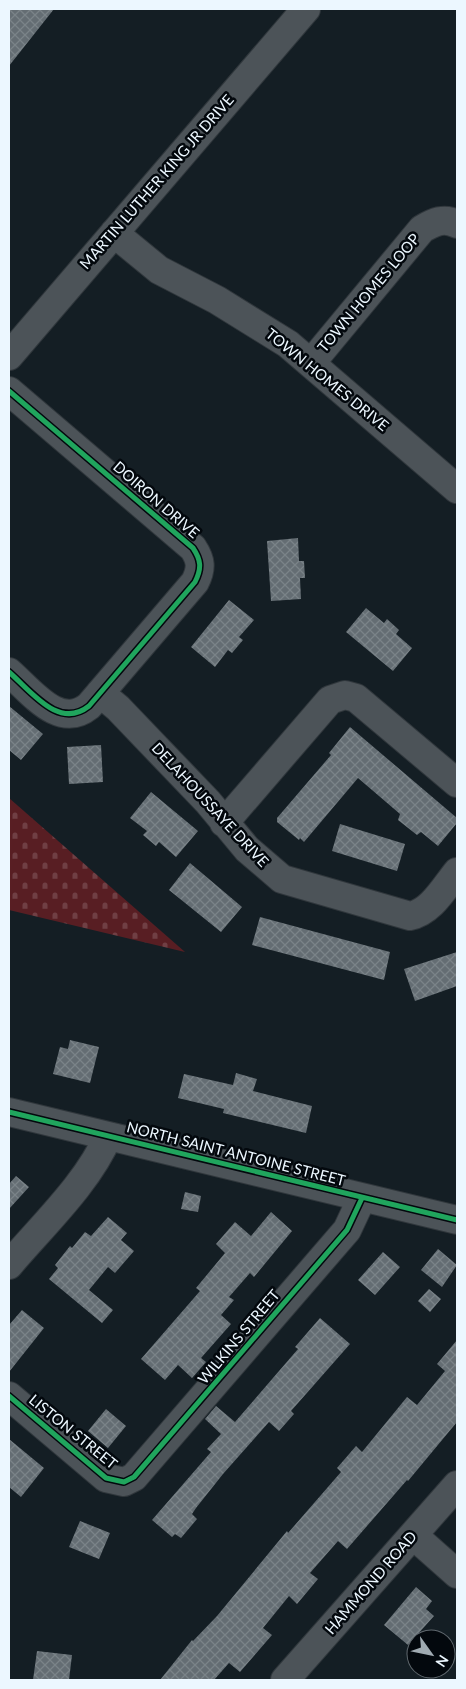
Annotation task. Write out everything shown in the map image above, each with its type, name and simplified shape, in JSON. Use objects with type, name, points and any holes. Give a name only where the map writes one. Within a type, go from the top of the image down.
[{"type":"street","name":"MARTIN LUTHER KING JR DRIVE","points":[[9,356],[306,9]]},
{"type":"street","name":"TOWN HOMES LOOP","points":[[311,363],[422,229],[434,222],[444,220],[457,224]]},
{"type":"street","name":"TOWN HOMES DRIVE","points":[[114,233],[158,270],[217,300],[266,329],[311,363],[457,489]]},
{"type":"street","name":"DOIRON DRIVE","points":[[9,391],[192,548],[201,562],[200,572],[195,582],[100,693]]},
{"type":"street","points":[[9,672],[59,713],[70,715],[80,713],[100,693]]},
{"type":"street","name":"DELAHOUSSAYE DRIVE","points":[[100,693],[118,708],[208,802],[247,849],[282,879],[410,916],[420,914],[427,908],[457,872]]},
{"type":"street","points":[[224,822],[330,700],[345,695],[356,698],[457,783]]},
{"type":"street","name":"NORTH SAINT ANTOINE STREET","points":[[9,1112],[457,1220]]},
{"type":"street","points":[[9,1265],[88,1172],[101,1153],[108,1136]]},
{"type":"street","name":"WILKINS STREET","points":[[124,1482],[134,1477],[143,1469],[347,1230],[362,1198]]},
{"type":"street","name":"LISTON STREET","points":[[9,1396],[106,1478],[124,1482]]},
{"type":"street","name":"HAMMOND ROAD","points":[[285,1680],[457,1485]]},
{"type":"street","points":[[413,1535],[457,1574]]},
{"type":"green space","points":[[9,798],[185,952],[9,910]]},
{"type":"building","points":[[9,9],[54,9],[9,66]]},
{"type":"building","points":[[298,538],[299,561],[304,561],[305,578],[300,578],[301,599],[271,601],[267,541]]},
{"type":"building","points":[[229,600],[254,620],[239,637],[243,640],[232,653],[228,650],[215,667],[191,647]]},
{"type":"building","points":[[366,608],[384,623],[387,619],[399,630],[396,634],[412,648],[393,671],[346,632]]},
{"type":"building","points":[[9,706],[43,734],[21,760],[9,750]]},
{"type":"building","points":[[350,727],[457,818],[457,823],[438,846],[421,832],[417,835],[398,820],[400,814],[358,778],[304,842],[277,822],[277,818],[331,755],[329,753]]},
{"type":"building","points":[[101,745],[103,782],[69,784],[67,747]]},
{"type":"building","points":[[151,792],[198,831],[176,857],[159,842],[156,846],[143,835],[147,831],[130,818]]},
{"type":"building","points":[[340,824],[405,844],[397,871],[332,851]]},
{"type":"building","points":[[190,863],[242,907],[221,932],[169,890]]},
{"type":"building","points":[[260,917],[390,952],[384,980],[252,945]]},
{"type":"building","points":[[457,952],[457,986],[415,1001],[404,969]]},
{"type":"building","points":[[70,1040],[99,1047],[90,1083],[53,1074],[60,1047],[68,1049]]},
{"type":"building","points":[[236,1073],[257,1079],[253,1091],[312,1106],[306,1133],[223,1113],[224,1109],[178,1098],[184,1074],[233,1085]]},
{"type":"building","points":[[16,1176],[29,1187],[9,1209],[9,1184]]},
{"type":"building","points":[[185,1192],[201,1196],[198,1212],[181,1209]]},
{"type":"building","points":[[271,1212],[292,1231],[254,1277],[250,1273],[229,1297],[234,1300],[221,1315],[231,1324],[201,1358],[206,1362],[192,1378],[178,1365],[165,1380],[141,1359],[200,1291],[196,1288],[225,1253],[216,1244],[235,1222],[251,1236]]},
{"type":"building","points":[[108,1217],[127,1233],[121,1240],[134,1251],[115,1273],[108,1267],[89,1290],[113,1310],[102,1323],[49,1279],[58,1268],[55,1265],[70,1246],[72,1248],[85,1232],[91,1236]]},
{"type":"building","points":[[438,1249],[457,1265],[442,1287],[421,1270]]},
{"type":"building","points":[[383,1252],[400,1267],[375,1295],[358,1280]]},
{"type":"building","points":[[429,1289],[441,1299],[430,1312],[418,1301]]},
{"type":"building","points":[[22,1310],[44,1328],[9,1372],[9,1325]]},
{"type":"building","points":[[320,1318],[350,1344],[291,1411],[294,1414],[279,1431],[269,1422],[223,1474],[192,1514],[197,1519],[181,1538],[175,1534],[172,1537],[152,1520],[211,1452],[207,1449],[221,1434],[205,1419],[216,1406],[235,1422],[298,1349],[295,1347]]},
{"type":"building","points":[[457,1340],[457,1422],[408,1481],[347,1549],[338,1541],[310,1573],[318,1579],[297,1604],[289,1596],[263,1628],[272,1635],[240,1672],[229,1663],[214,1680],[160,1680],[192,1640],[217,1616],[287,1531],[288,1533],[341,1472],[337,1468],[356,1446],[362,1452],[407,1397],[417,1405],[445,1371],[437,1364]]},
{"type":"building","points":[[106,1409],[126,1426],[108,1448],[88,1431]]},
{"type":"building","points":[[9,1439],[44,1468],[21,1497],[9,1487]]},
{"type":"building","points":[[80,1521],[110,1533],[99,1559],[69,1547]]},
{"type":"building","points":[[416,1587],[432,1601],[426,1609],[434,1616],[422,1629],[406,1629],[406,1643],[384,1625]]},
{"type":"building","points":[[37,1651],[72,1655],[69,1680],[33,1680]]},
{"type":"cycle path","points":[[9,391],[193,548],[200,564],[195,582],[89,706],[78,712],[67,714],[57,711],[46,706],[9,672]]},
{"type":"cycle path","points":[[9,1112],[457,1220]]},
{"type":"cycle path","points":[[9,1396],[106,1478],[124,1482],[134,1477],[347,1230],[362,1198]]}]
